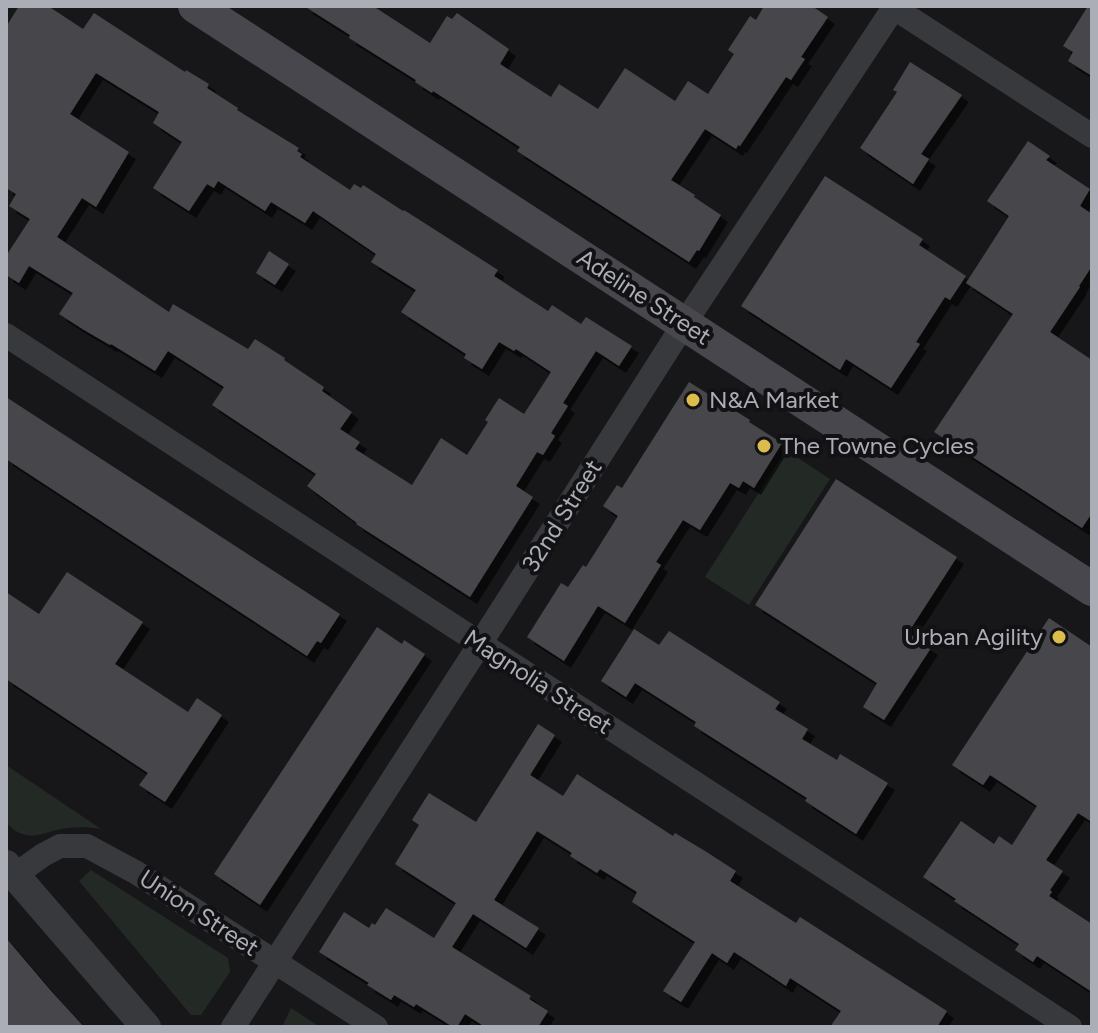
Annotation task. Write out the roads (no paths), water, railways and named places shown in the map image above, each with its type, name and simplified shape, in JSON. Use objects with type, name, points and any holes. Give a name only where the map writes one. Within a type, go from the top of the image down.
[{"type":"main road","name":"Adeline Street","points":[[195,6],[1092,589]]},
{"type":"street","name":"32nd Street","points":[[233,1027],[684,324],[893,7]]},
{"type":"street","points":[[893,7],[1092,136]]},
{"type":"street","name":"Magnolia Street","points":[[6,335],[1070,1027]]},
{"type":"street","name":"Union Street","points":[[11,870],[60,846],[87,846],[137,873],[376,1027]]},
{"type":"street","points":[[11,870],[146,1027]]},
{"type":"place","name":"N&A Market","points":[[693,400]]},
{"type":"place","name":"The Towne Cycles","points":[[764,446]]},
{"type":"place","name":"Urban Agility","points":[[1059,637]]}]
